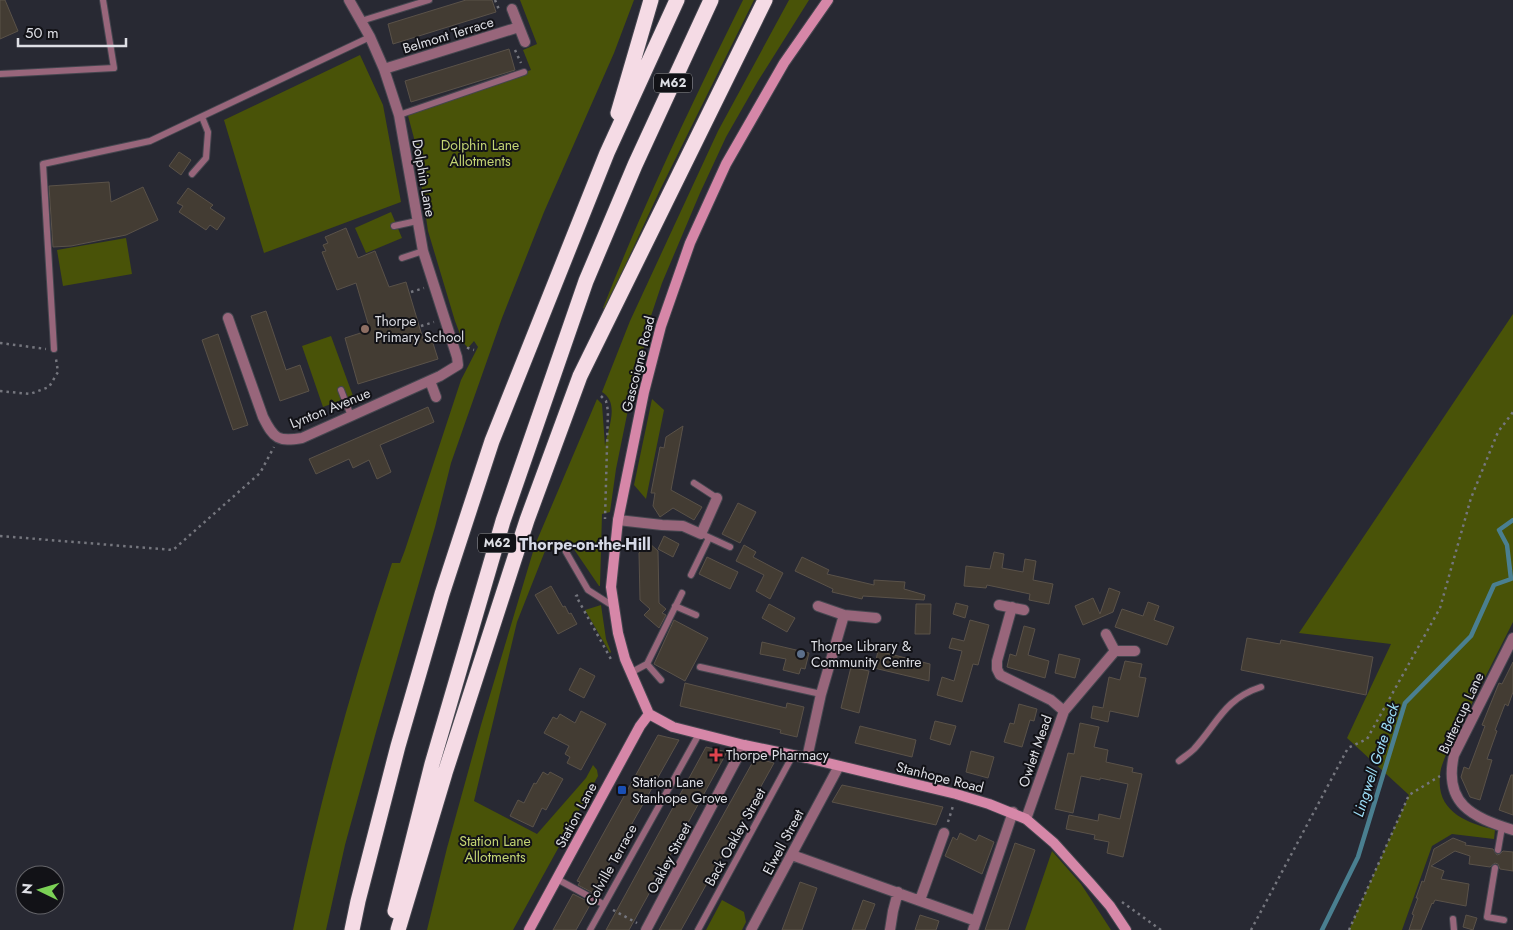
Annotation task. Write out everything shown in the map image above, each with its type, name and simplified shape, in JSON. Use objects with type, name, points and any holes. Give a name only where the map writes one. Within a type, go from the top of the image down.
[{"type":"highway","points":[[607,153],[651,0]]},
{"type":"highway","name":"M62","points":[[352,930],[398,746],[442,594],[489,450],[607,153],[677,0]]},
{"type":"highway","name":"M62","points":[[391,930],[400,887],[432,764],[503,521],[586,281],[635,165],[711,0]]},
{"type":"highway","points":[[398,930],[445,773],[527,520],[580,376],[765,0]]},
{"type":"street","name":"Dolphin Lane","points":[[349,0],[370,37],[384,69],[399,114],[417,221],[424,251],[458,365]]},
{"type":"street","name":"Gascoigne Road","points":[[650,714],[626,659],[618,633],[611,586],[618,520],[644,392],[661,326],[690,243],[726,164],[784,63],[828,0]]},
{"type":"street","points":[[512,9],[525,42]]},
{"type":"street","name":"Belmont Terrace","points":[[384,69],[519,28]]},
{"type":"street","name":"Lynton Avenue","points":[[228,318],[263,417],[270,431],[279,439],[302,438],[430,381],[453,370],[458,365]]},
{"type":"street","points":[[430,381],[436,397]]},
{"type":"street","points":[[618,520],[683,526],[705,536],[717,498]]},
{"type":"street","points":[[999,605],[1024,610]]},
{"type":"street","points":[[818,606],[844,615],[876,618]]},
{"type":"street","points":[[1012,607],[997,661],[997,669],[1000,675],[1051,700],[1064,710]]},
{"type":"street","points":[[807,758],[821,694],[844,615]]},
{"type":"street","points":[[1106,634],[1115,651],[1135,651]]},
{"type":"street","name":"Buttercup Lane","points":[[1513,638],[1454,755],[1451,770],[1452,783],[1458,799],[1487,822],[1513,830]]},
{"type":"street","name":"Owlett Mead","points":[[1026,819],[1064,710],[1115,651]]},
{"type":"street","points":[[650,714],[674,726],[699,734]]},
{"type":"street","name":"Station Lane","points":[[529,930],[640,726],[650,714]]},
{"type":"street","name":"Stanhope Road","points":[[699,734],[956,794],[1013,812],[1026,819],[1054,843],[1110,906],[1126,930]]},
{"type":"street","name":"Oakley Street","points":[[647,930],[744,745]]},
{"type":"street","name":"Elwell Street","points":[[751,930],[839,766]]},
{"type":"street","points":[[792,854],[920,900],[975,925],[1013,812]]},
{"type":"street","points":[[920,900],[944,833]]},
{"type":"street","points":[[890,930],[898,892]]},
{"type":"lane","points":[[0,74],[114,68],[103,0]]},
{"type":"lane","points":[[361,21],[429,0]]},
{"type":"lane","points":[[54,350],[42,164],[150,141],[370,37]]},
{"type":"lane","points":[[399,114],[524,72]]},
{"type":"lane","points":[[192,174],[206,158],[208,132],[202,117]]},
{"type":"lane","points":[[394,226],[417,221]]},
{"type":"lane","points":[[402,258],[424,251]]},
{"type":"lane","points":[[341,390],[351,416]]},
{"type":"lane","points":[[694,483],[717,498]]},
{"type":"lane","points":[[690,575],[705,536],[730,548]]},
{"type":"lane","points":[[566,552],[588,590],[613,606]]},
{"type":"lane","points":[[632,672],[647,664],[682,593]]},
{"type":"lane","points":[[675,606],[696,615]]},
{"type":"lane","points":[[647,664],[661,680]]},
{"type":"lane","points":[[700,667],[821,694]]},
{"type":"lane","points":[[1179,761],[1194,750],[1217,718],[1230,704],[1247,692],[1261,687]]},
{"type":"lane","name":"Colville Terrace","points":[[590,930],[699,734]]},
{"type":"lane","name":"Back Oakley Street","points":[[698,930],[793,756]]},
{"type":"lane","points":[[1498,850],[1502,827]]},
{"type":"lane","points":[[1495,868],[1487,917],[1504,920]]},
{"type":"lane","points":[[557,879],[603,904]]},
{"type":"lane","points":[[1453,919],[1454,930]]},
{"type":"path","points":[[0,343],[54,350],[58,372],[49,387],[30,394],[0,391]]},
{"type":"path","points":[[601,396],[606,401],[608,411],[605,526]]},
{"type":"path","points":[[1251,930],[1348,748],[1367,739],[1440,608],[1471,498],[1498,432],[1513,412]]},
{"type":"path","points":[[0,536],[173,550],[260,473],[279,439]]},
{"type":"path","points":[[588,590],[576,596],[612,661],[626,659]]},
{"type":"path","points":[[1349,930],[1409,795],[1451,770]]},
{"type":"path","points":[[944,833],[956,794]]},
{"type":"path","points":[[1110,906],[1120,900],[1161,930]]},
{"type":"path","points":[[603,904],[647,930]]},
{"type":"green space","name":"Dolphin Lane Allotments","points":[[520,0],[634,0],[614,53],[544,212],[502,318],[451,463],[435,527],[345,845],[326,930],[293,930],[325,791],[377,608],[392,563],[400,563],[461,380],[478,347],[474,341],[468,348],[463,342],[455,321],[428,231],[415,142],[407,112],[531,70],[523,50],[537,44]]},
{"type":"green space","points":[[743,0],[754,0],[659,192],[605,309],[603,308],[652,191]]},
{"type":"green space","name":"Station Lane Allotments","points":[[789,0],[809,0],[758,81],[726,137],[662,283],[647,328],[616,469],[610,512],[602,514],[600,586],[567,539],[561,548],[545,551],[517,622],[474,801],[537,834],[586,778],[593,765],[597,770],[598,776],[513,930],[427,930],[447,848],[481,725],[535,545],[597,399],[602,404],[605,446],[612,409],[607,397],[602,392],[630,321],[718,131]]},
{"type":"green space","points":[[360,55],[383,105],[401,202],[264,253],[224,120]]},
{"type":"green space","points":[[391,212],[402,238],[366,253],[355,228]]},
{"type":"green space","points":[[126,238],[132,274],[63,286],[57,250]]},
{"type":"green space","points":[[1513,314],[1513,622],[1445,757],[1440,776],[1440,788],[1443,799],[1448,807],[1455,814],[1474,824],[1495,830],[1494,839],[1452,834],[1432,846],[1402,930],[1349,930],[1409,795],[1347,738],[1391,644],[1299,633]]},
{"type":"green space","points":[[331,336],[353,396],[323,407],[302,346]]},
{"type":"green space","points":[[652,399],[664,410],[646,499],[634,485]]},
{"type":"green space","points":[[601,605],[606,639],[610,653],[585,610]]},
{"type":"green space","points":[[1052,851],[1081,884],[1111,930],[1025,930]]},
{"type":"green space","points":[[722,900],[744,912],[746,922],[742,930],[706,930]]},
{"type":"building","points":[[0,0],[5,0],[18,31],[0,39]]},
{"type":"building","points":[[466,0],[492,0],[496,12],[393,44],[388,24]]},
{"type":"building","points":[[509,49],[515,70],[411,102],[405,81]]},
{"type":"building","points":[[179,152],[191,160],[181,175],[169,166]]},
{"type":"building","points":[[109,182],[111,202],[143,187],[158,220],[126,235],[71,246],[53,247],[49,186]]},
{"type":"building","points":[[188,188],[213,205],[210,208],[225,218],[217,230],[210,225],[206,230],[179,212],[183,206],[177,203]]},
{"type":"building","points":[[346,228],[358,258],[375,251],[389,287],[406,282],[423,339],[431,337],[438,359],[358,384],[345,338],[370,330],[356,283],[337,290],[322,252],[326,251],[323,245],[328,243],[325,237]]},
{"type":"building","points":[[266,311],[286,370],[300,365],[309,391],[280,401],[251,316]]},
{"type":"building","points":[[218,334],[248,425],[233,430],[202,340]]},
{"type":"building","points":[[428,407],[434,422],[380,445],[391,472],[377,479],[369,460],[353,468],[349,459],[316,474],[309,459]]},
{"type":"building","points":[[683,426],[671,490],[702,507],[694,520],[673,508],[660,517],[653,506],[655,493],[651,493],[660,447],[664,448],[666,437]]},
{"type":"building","points":[[738,503],[756,512],[740,543],[722,534]]},
{"type":"building","points":[[664,536],[679,544],[673,557],[658,549]]},
{"type":"building","points":[[648,542],[658,551],[659,603],[666,609],[662,613],[666,615],[659,628],[644,615],[650,609],[640,600],[639,553]]},
{"type":"building","points":[[744,545],[756,552],[753,557],[783,573],[770,599],[756,591],[764,575],[736,561]]},
{"type":"building","points":[[994,552],[1004,554],[1002,568],[1023,572],[1025,559],[1036,561],[1033,580],[1053,584],[1049,604],[1029,600],[1030,594],[987,585],[986,588],[964,586],[966,566],[990,569]]},
{"type":"building","points":[[707,557],[738,572],[730,589],[699,574]]},
{"type":"building","points":[[802,557],[829,570],[827,574],[874,585],[874,580],[905,582],[904,589],[925,595],[924,600],[863,596],[862,599],[832,592],[833,589],[795,571]]},
{"type":"building","points":[[551,586],[563,607],[565,606],[569,614],[571,613],[577,624],[558,634],[535,595]]},
{"type":"building","points":[[1109,588],[1120,592],[1113,612],[1083,625],[1075,606],[1093,598],[1100,614]]},
{"type":"building","points":[[1148,602],[1159,606],[1154,620],[1174,627],[1167,645],[1115,627],[1122,609],[1143,616]]},
{"type":"building","points":[[956,603],[968,606],[965,618],[953,614]]},
{"type":"building","points":[[769,604],[795,618],[787,632],[762,618]]},
{"type":"building","points":[[916,604],[931,604],[930,634],[915,634]]},
{"type":"building","points":[[674,620],[708,638],[685,681],[654,664]]},
{"type":"building","points":[[970,620],[989,625],[978,665],[973,664],[962,702],[937,695],[942,677],[954,681],[962,651],[949,648],[952,638],[964,641]]},
{"type":"building","points":[[1024,626],[1035,629],[1028,655],[1049,661],[1045,678],[1007,667],[1010,654],[1016,656]]},
{"type":"building","points":[[1247,638],[1280,644],[1281,640],[1373,657],[1366,695],[1241,670]]},
{"type":"building","points":[[762,642],[809,653],[805,669],[801,668],[799,674],[783,670],[786,659],[760,654]]},
{"type":"building","points":[[878,651],[930,664],[929,681],[874,668]]},
{"type":"building","points":[[1059,654],[1080,659],[1075,678],[1055,673]]},
{"type":"building","points":[[1125,661],[1142,664],[1139,677],[1146,678],[1138,717],[1110,711],[1108,722],[1091,718],[1093,706],[1103,708],[1109,677],[1120,680]]},
{"type":"building","points":[[1513,662],[1513,692],[1508,706],[1505,704],[1495,730],[1497,731],[1487,759],[1492,760],[1480,800],[1470,797],[1461,777],[1464,767],[1469,769],[1485,726],[1482,725],[1499,683],[1502,684]]},
{"type":"building","points":[[851,667],[869,671],[859,713],[841,708]]},
{"type":"building","points":[[580,668],[595,676],[584,698],[569,690]]},
{"type":"building","points":[[685,683],[786,708],[787,703],[804,707],[797,737],[780,733],[781,730],[680,706]]},
{"type":"building","points":[[1019,704],[1037,709],[1034,721],[1030,720],[1022,747],[1004,742],[1010,723],[1014,724]]},
{"type":"building","points":[[581,711],[606,724],[581,770],[567,763],[570,757],[565,754],[569,746],[544,733],[553,717],[557,719],[560,714],[575,723]]},
{"type":"building","points":[[935,721],[956,726],[950,745],[930,739]]},
{"type":"building","points":[[1080,723],[1099,727],[1094,747],[1108,750],[1106,762],[1133,768],[1132,772],[1142,774],[1123,857],[1107,853],[1109,842],[1094,839],[1095,835],[1066,829],[1069,815],[1098,821],[1099,814],[1120,819],[1128,784],[1081,776],[1073,813],[1055,809],[1068,753],[1074,754]]},
{"type":"building","points":[[860,726],[916,740],[912,757],[855,743]]},
{"type":"building","points":[[658,735],[679,740],[593,893],[578,885],[580,882],[577,881]]},
{"type":"building","points":[[706,747],[727,752],[629,930],[606,930]]},
{"type":"building","points":[[971,751],[994,757],[988,778],[966,772]]},
{"type":"building","points":[[755,758],[774,763],[681,930],[659,930]]},
{"type":"building","points":[[543,772],[548,775],[550,772],[563,779],[546,810],[542,808],[533,827],[510,816],[518,800],[524,803],[534,783],[536,784]]},
{"type":"building","points":[[1511,775],[1513,775],[1513,815],[1499,810]]},
{"type":"building","points":[[842,785],[943,807],[936,825],[832,802]]},
{"type":"building","points":[[960,833],[976,841],[979,835],[994,842],[982,874],[945,856],[953,837],[957,840]]},
{"type":"building","points":[[1453,838],[1466,843],[1465,845],[1493,849],[1497,855],[1503,851],[1513,852],[1513,871],[1500,869],[1498,864],[1495,863],[1490,867],[1469,864],[1470,856],[1455,851],[1431,866],[1444,871],[1441,879],[1469,884],[1466,906],[1435,900],[1421,930],[1409,930],[1418,898],[1416,898],[1422,881],[1424,882],[1434,849]]},
{"type":"building","points":[[1015,843],[1035,850],[1008,930],[985,930]]},
{"type":"building","points":[[800,882],[817,888],[802,930],[782,930]]},
{"type":"building","points":[[573,894],[589,902],[588,904],[590,905],[576,930],[553,930]]},
{"type":"building","points":[[863,900],[875,904],[865,930],[852,930]]},
{"type":"building","points":[[920,915],[939,921],[936,930],[915,930]]},
{"type":"building","points":[[1466,915],[1477,918],[1473,930],[1463,927]]},
{"type":"waterway","name":"Lingwell Gate Beck","points":[[1322,930],[1358,857],[1405,703],[1471,636],[1494,585],[1511,579],[1507,545],[1499,530],[1513,520]]},
{"type":"place","name":"Thorpe Primary School","points":[[365,329]]},
{"type":"place","name":"Thorpe Library & Community Centre","points":[[801,654]]},
{"type":"place","name":"Thorpe Pharmacy","points":[[716,755]]},
{"type":"place","name":"Station Lane Stanhope Grove","points":[[622,790]]},
{"type":"district","name":"Thorpe-on-the-Hill","points":[[585,544]]}]
